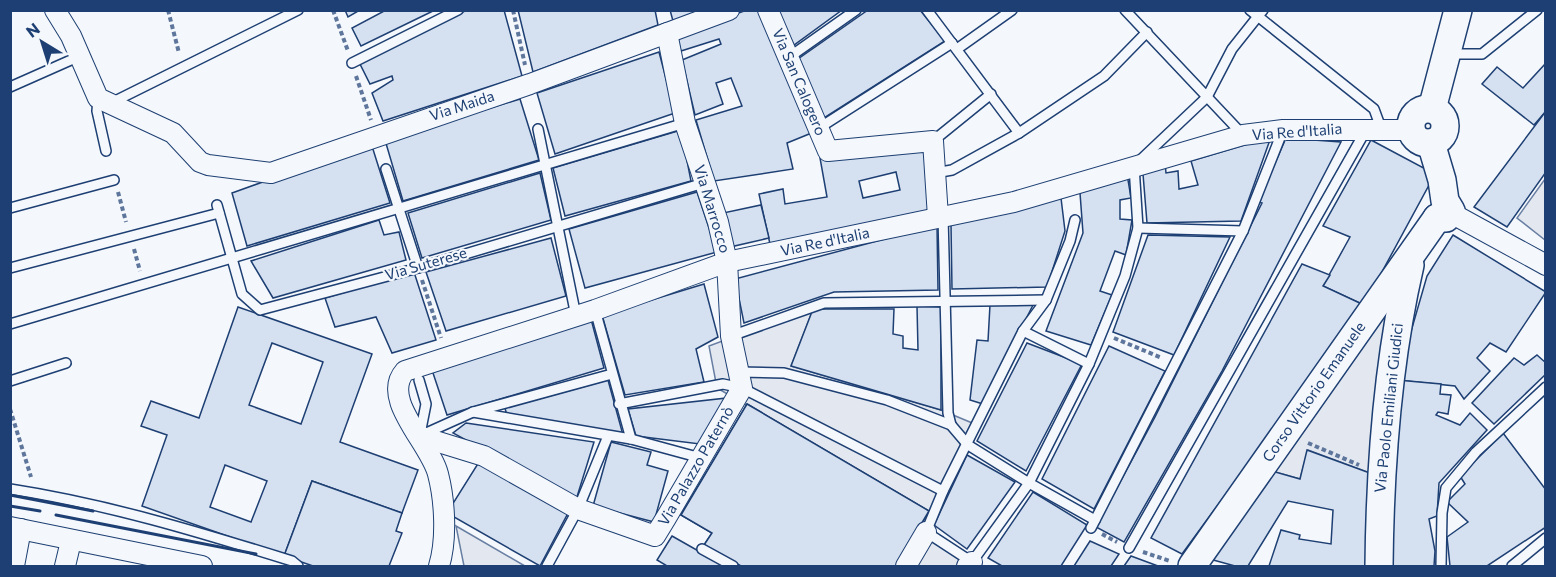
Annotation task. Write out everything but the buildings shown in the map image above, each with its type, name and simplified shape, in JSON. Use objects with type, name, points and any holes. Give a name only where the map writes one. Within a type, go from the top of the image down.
[{"type":"street","points":[[55,10],[71,36],[103,101]]},
{"type":"street","name":"Via Maida","points":[[103,101],[173,133],[195,156],[208,165],[264,174],[530,84],[729,10]]},
{"type":"street","name":"Via San Calogero","points":[[768,10],[828,151],[933,141]]},
{"type":"street","points":[[1458,10],[1432,109],[1442,115],[1446,126],[1442,137],[1421,136],[1442,180],[1444,211],[1545,265]]},
{"type":"street","name":"Via Marrocco","points":[[667,33],[685,123],[718,222],[728,262],[731,336],[741,380]]},
{"type":"street","name":"Via Re d'Italia","points":[[439,567],[443,549],[438,475],[419,436],[399,404],[396,391],[398,378],[405,371],[585,313],[728,262],[1073,186],[1243,135],[1283,130],[1374,128],[1421,136]]},
{"type":"street","points":[[933,141],[940,217]]},
{"type":"street","name":"Corso Vittorio Emanuele","points":[[1186,565],[1286,433],[1444,211]]},
{"type":"street","name":"Via Paolo Emiliani Giudici","points":[[1379,567],[1380,471],[1400,310],[1413,252]]},
{"type":"street","name":"Via Palazzo Paternò","points":[[578,509],[655,536],[701,458],[741,380]]},
{"type":"street","points":[[419,436],[484,456],[578,509]]},
{"type":"street","points":[[14,567],[16,528],[202,567]]},
{"type":"street","points":[[906,567],[926,532]]},
{"type":"street","points":[[64,567],[71,541]]},
{"type":"lane","points":[[106,151],[97,111],[103,101],[183,68],[298,10]]},
{"type":"lane","points":[[352,63],[458,10]]},
{"type":"lane","points":[[788,58],[856,10]]},
{"type":"lane","points":[[927,10],[1019,133]]},
{"type":"lane","points":[[819,128],[1012,10]]},
{"type":"lane","points":[[1125,10],[1243,135]]},
{"type":"lane","points":[[1446,54],[1482,54],[1537,10]]},
{"type":"lane","points":[[1075,220],[1070,241],[1046,300],[1023,331],[943,491],[926,532],[969,565],[1029,483],[1089,364],[1102,333],[1125,276],[1138,228],[1134,166],[1207,97],[1232,49],[1257,13],[1374,109],[1374,128],[1129,548]]},
{"type":"lane","points":[[935,174],[952,170],[1019,133],[1104,76],[1147,32]]},
{"type":"lane","points":[[10,87],[80,56]]},
{"type":"lane","points":[[933,141],[991,94]]},
{"type":"lane","points":[[10,324],[233,260],[685,123]]},
{"type":"lane","points":[[538,129],[555,225],[585,313],[612,374],[631,439]]},
{"type":"lane","points":[[940,217],[948,412],[951,425],[968,445],[1093,524],[1243,231],[1283,130]]},
{"type":"lane","points":[[386,169],[418,268]]},
{"type":"lane","points":[[10,208],[114,180]]},
{"type":"lane","name":"Via Suterese","points":[[130,237],[218,209],[242,294],[250,304],[260,310],[418,268],[555,225],[704,183]]},
{"type":"lane","points":[[1138,228],[1243,231]]},
{"type":"lane","points":[[10,268],[130,237]]},
{"type":"lane","points":[[731,336],[824,303],[1046,300]]},
{"type":"lane","points":[[1023,331],[1089,364]]},
{"type":"lane","points":[[10,381],[66,363]]},
{"type":"lane","points":[[619,404],[784,373],[887,400],[951,425]]},
{"type":"lane","points":[[419,436],[473,412],[612,374]]},
{"type":"lane","points":[[419,380],[426,404],[419,436]]},
{"type":"lane","points":[[741,380],[943,491]]},
{"type":"lane","points":[[1442,567],[1442,513],[1446,488],[1476,452],[1545,387]]},
{"type":"lane","points":[[473,412],[631,439],[701,458]]},
{"type":"lane","points":[[547,567],[578,509],[608,436]]},
{"type":"lane","points":[[10,489],[160,520],[292,561],[298,567]]},
{"type":"lane","points":[[1512,567],[1545,538]]},
{"type":"lane","points":[[702,549],[733,567]]},
{"type":"path","points":[[168,10],[183,68]]},
{"type":"path","points":[[333,10],[376,135]]},
{"type":"path","points":[[114,180],[145,285]]},
{"type":"path","points":[[418,268],[447,356]]},
{"type":"path","points":[[1102,333],[1176,364]]},
{"type":"path","points":[[10,409],[36,493]]},
{"type":"path","points":[[1286,433],[1369,469],[1380,471]]},
{"type":"path","points":[[1093,524],[1129,548],[1186,565]]},
{"type":"shaded area","points":[[1545,179],[1545,240],[1517,218]]},
{"type":"shaded area","points":[[1394,292],[1378,476],[1308,450],[1300,479],[1268,470]]},
{"type":"shaded area","points":[[814,307],[791,366],[941,410],[977,425],[933,514],[717,388],[709,346]]},
{"type":"shaded area","points":[[456,526],[525,566],[464,566]]},
{"type":"shaded area","points":[[918,529],[971,566],[896,566]]},
{"type":"wall","points":[[10,495],[93,511]]},
{"type":"wall","points":[[10,506],[40,511]]},
{"type":"wall","points":[[56,515],[256,554]]}]
